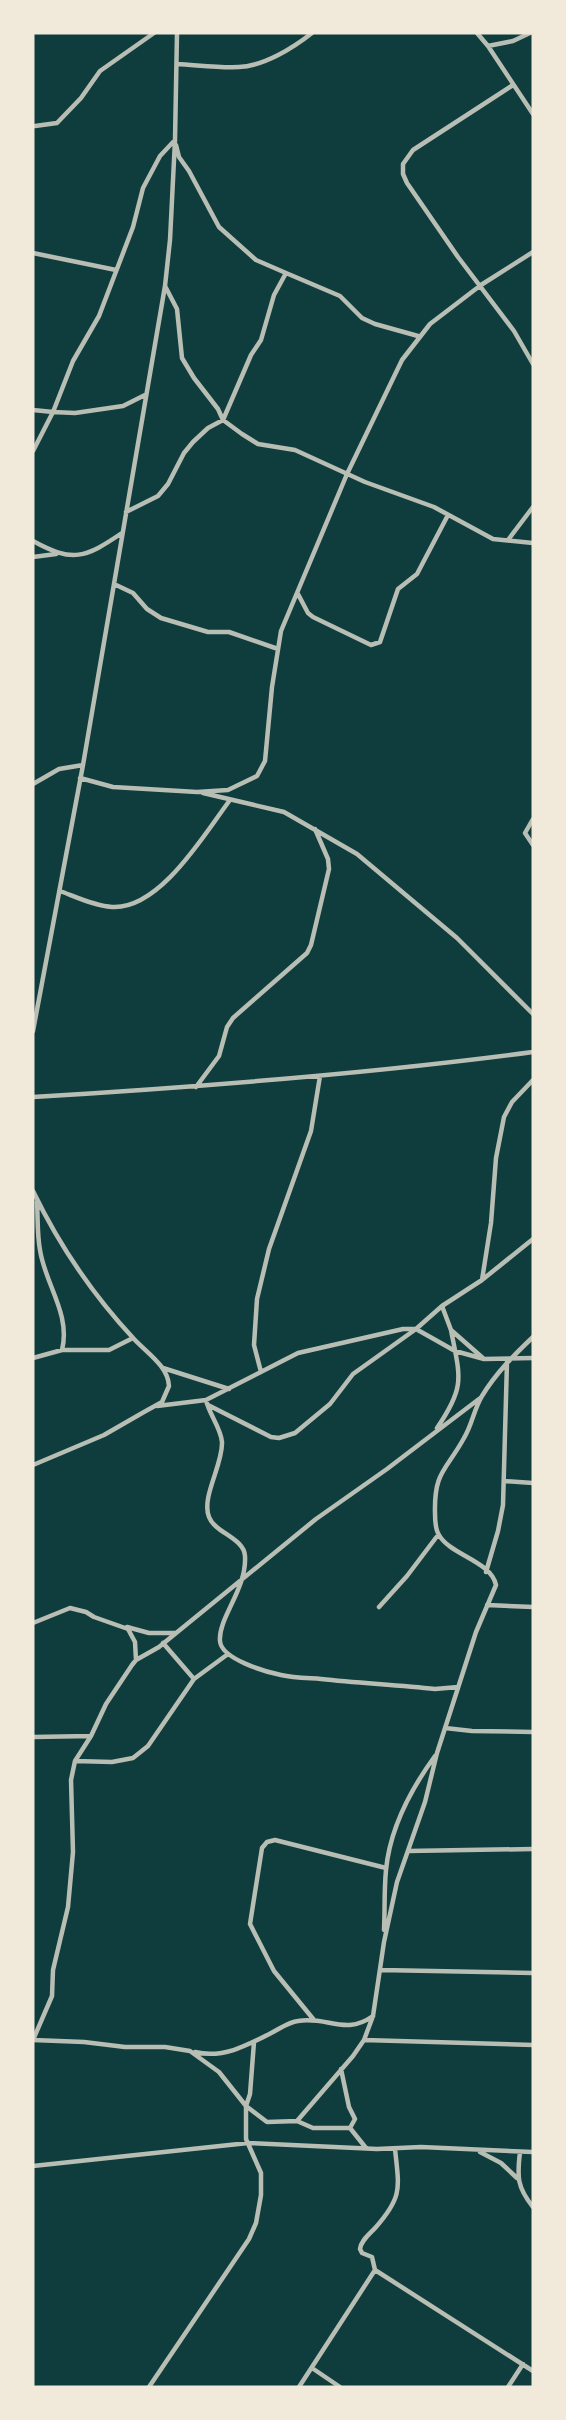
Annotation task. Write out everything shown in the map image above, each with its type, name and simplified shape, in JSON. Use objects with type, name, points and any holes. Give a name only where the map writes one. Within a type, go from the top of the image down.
[{"type":"street","points":[[35,126],[57,123],[81,98],[100,71],[154,33]]},
{"type":"street","points":[[177,64],[249,66],[266,60],[312,33]]},
{"type":"street","points":[[477,33],[533,114]]},
{"type":"street","points":[[488,46],[513,41],[530,33]]},
{"type":"street","points":[[33,1031],[83,765],[165,286],[170,240],[175,140],[177,64],[175,34]]},
{"type":"street","points":[[513,85],[413,150],[403,164],[403,174],[418,202],[514,331],[533,364]]},
{"type":"street","points":[[33,451],[53,412],[73,361],[99,316],[133,227],[143,188],[160,156],[175,140]]},
{"type":"street","points":[[175,140],[179,157],[219,227],[256,260],[340,296],[362,318],[418,336]]},
{"type":"street","points":[[80,778],[113,787],[197,792],[228,790],[250,780],[263,769],[281,631],[347,474],[402,360],[418,336],[430,324],[481,285],[533,252]]},
{"type":"street","points":[[33,254],[116,270]]},
{"type":"street","points":[[126,512],[158,496],[193,442],[208,428],[223,420],[251,355],[261,340],[274,295],[286,273]]},
{"type":"street","points":[[165,286],[177,309],[182,358],[194,378],[219,409],[223,420],[258,444],[295,450],[347,474],[434,507],[493,538],[533,543]]},
{"type":"street","points":[[33,410],[75,413],[123,406],[145,394]]},
{"type":"street","points":[[508,540],[533,507]]},
{"type":"street","points":[[298,594],[308,613],[313,617],[371,645],[380,642],[398,589],[417,574],[448,515]]},
{"type":"street","points":[[33,557],[57,554],[79,556],[101,547],[122,533]]},
{"type":"street","points":[[33,540],[57,554]]},
{"type":"street","points":[[114,584],[132,593],[147,609],[161,618],[208,632],[228,632],[278,649]]},
{"type":"street","points":[[33,784],[59,769],[83,765]]},
{"type":"street","points":[[197,792],[284,812],[357,854],[478,958],[533,1014]]},
{"type":"street","points":[[60,891],[112,907],[122,907],[141,900],[172,876],[230,800]]},
{"type":"street","points":[[533,819],[525,833],[533,845]]},
{"type":"street","points":[[196,1087],[219,1056],[227,1027],[233,1018],[307,952],[311,945],[329,869],[328,859],[315,829]]},
{"type":"street","points":[[33,1097],[196,1087],[320,1076],[447,1064],[533,1052]]},
{"type":"street","points":[[261,1372],[254,1345],[257,1299],[269,1249],[311,1131],[320,1076]]},
{"type":"street","points":[[482,1280],[491,1223],[496,1158],[504,1117],[512,1102],[533,1080]]},
{"type":"street","points":[[33,1191],[84,1279],[133,1338],[163,1368],[169,1386],[166,1397],[153,1407],[104,1435],[33,1464]]},
{"type":"street","points":[[37,1199],[40,1250],[66,1336],[62,1350]]},
{"type":"street","points":[[206,1402],[271,1437],[279,1438],[295,1433],[330,1404],[353,1374],[416,1329],[442,1306],[482,1280],[533,1239]]},
{"type":"street","points":[[433,1434],[457,1394],[460,1380],[451,1330],[442,1306]]},
{"type":"street","points":[[153,1407],[206,1402],[298,1353],[390,1332],[416,1329],[455,1351],[484,1359],[508,1361],[533,1358]]},
{"type":"street","points":[[451,1330],[484,1359]]},
{"type":"street","points":[[384,1942],[397,1882],[425,1802],[437,1753],[479,1624],[496,1585],[495,1581],[473,1559],[461,1555],[438,1534],[435,1520],[435,1494],[438,1478],[465,1437],[481,1397],[508,1361],[533,1337]]},
{"type":"street","points":[[33,1358],[62,1350],[109,1350],[133,1338]]},
{"type":"street","points":[[486,1572],[503,1505],[508,1361]]},
{"type":"street","points":[[163,1368],[230,1389]]},
{"type":"street","points":[[373,2016],[362,2024],[348,2026],[314,2020],[297,2021],[254,2042],[215,2055],[165,2048],[33,2040],[52,1996],[52,1970],[68,1907],[73,1852],[71,1780],[75,1761],[91,1736],[106,1704],[136,1660],[163,1643],[316,1519],[387,1469],[481,1397]]},
{"type":"street","points":[[206,1402],[222,1439],[219,1462],[207,1505],[208,1516],[215,1526],[242,1547],[245,1553],[244,1577],[222,1627],[219,1640],[221,1647],[228,1654],[256,1668],[283,1676],[435,1689],[458,1687]]},
{"type":"street","points":[[504,1481],[533,1483]]},
{"type":"street","points":[[378,1607],[391,1596],[438,1534]]},
{"type":"street","points":[[487,1605],[533,1607]]},
{"type":"street","points":[[33,1623],[70,1608],[149,1633],[176,1632]]},
{"type":"street","points":[[124,1626],[134,1638],[136,1660]]},
{"type":"street","points":[[163,1643],[194,1679]]},
{"type":"street","points":[[75,1761],[112,1762],[133,1758],[148,1746],[194,1679],[228,1654]]},
{"type":"street","points":[[445,1728],[533,1732]]},
{"type":"street","points":[[33,1737],[91,1736]]},
{"type":"street","points":[[297,2121],[364,2040],[373,2016],[381,1971],[386,1868],[400,1815],[414,1784],[437,1753]]},
{"type":"street","points":[[314,2020],[274,1971],[250,1924],[262,1848],[267,1842],[275,1840],[386,1868]]},
{"type":"street","points":[[408,1851],[533,1849]]},
{"type":"street","points":[[381,1971],[533,1973]]},
{"type":"street","points":[[364,2040],[533,2045]]},
{"type":"street","points":[[149,2387],[249,2239],[256,2223],[261,2195],[261,2173],[248,2143],[246,2106],[250,2094],[254,2042]]},
{"type":"street","points":[[190,2051],[219,2072],[246,2106],[267,2122],[297,2121],[313,2128],[350,2128]]},
{"type":"street","points":[[341,2070],[349,2107],[355,2119],[350,2128]]},
{"type":"street","points":[[350,2128],[366,2148]]},
{"type":"street","points":[[33,2166],[248,2143],[395,2150],[421,2147],[533,2152]]},
{"type":"street","points":[[395,2150],[398,2196],[363,2241],[360,2249],[372,2257],[375,2270],[533,2371]]},
{"type":"street","points":[[477,2151],[501,2163],[517,2178],[525,2198],[533,2207]]},
{"type":"street","points":[[517,2178],[520,2152]]},
{"type":"street","points":[[299,2387],[375,2270]]},
{"type":"street","points":[[508,2387],[524,2364]]},
{"type":"street","points":[[312,2368],[340,2387]]}]
